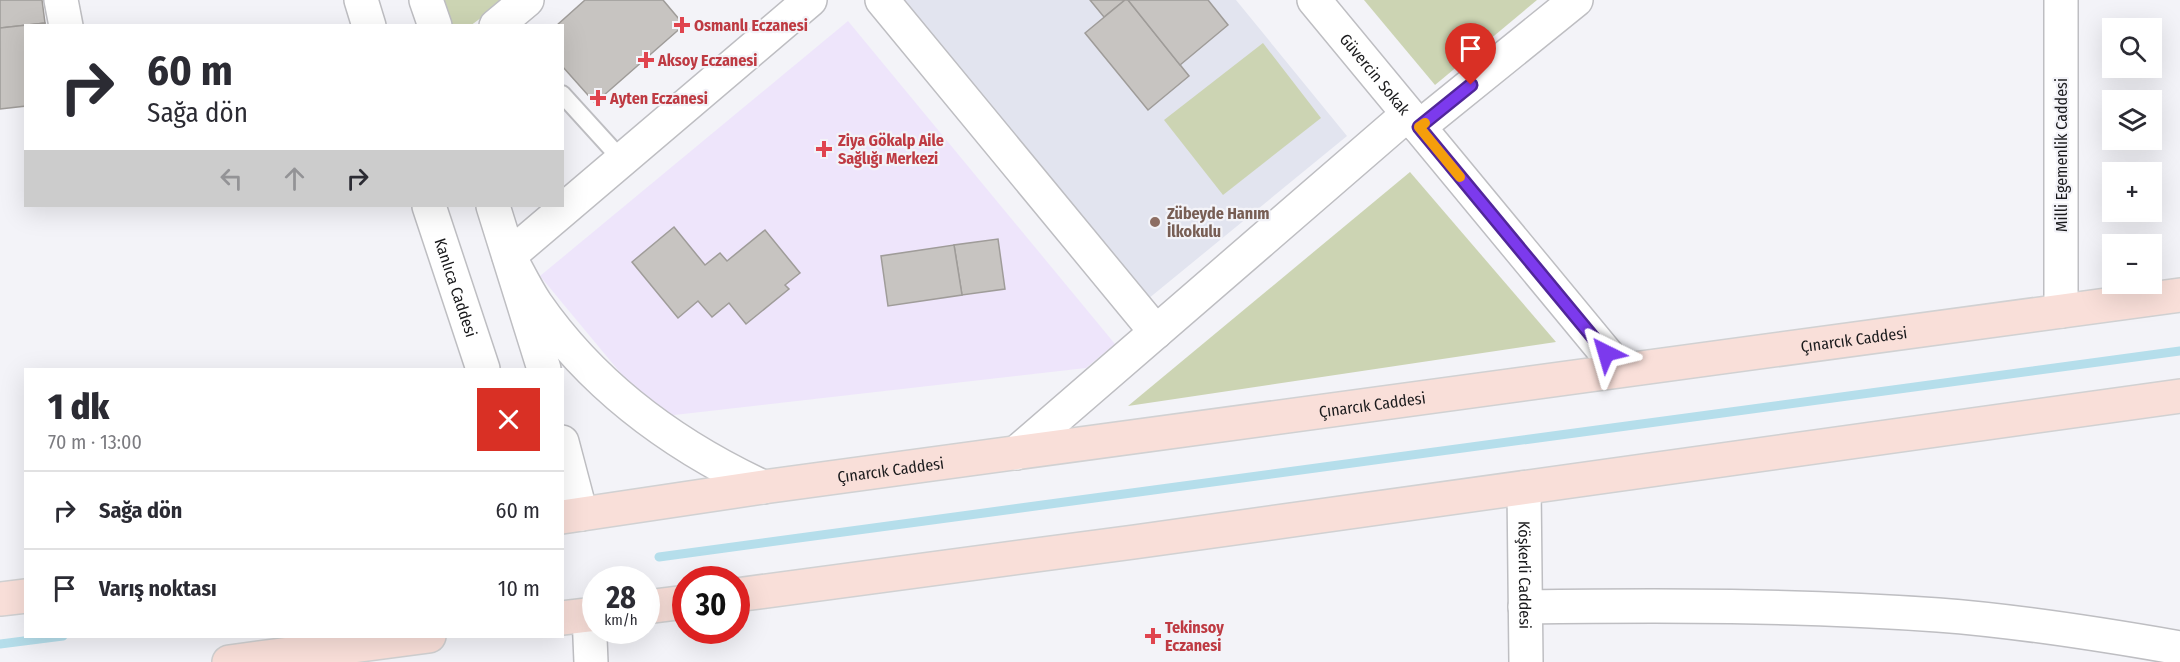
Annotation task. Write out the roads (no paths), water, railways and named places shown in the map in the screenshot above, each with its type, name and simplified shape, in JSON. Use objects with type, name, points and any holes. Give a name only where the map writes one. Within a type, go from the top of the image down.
[{"type":"main road","name":"Çınarcık Caddesi","points":[[572,516],[763,487],[2180,295]]},
{"type":"main road","points":[[750,593],[2180,396]]},
{"type":"main road","points":[[0,599],[24,596]]},
{"type":"main road","points":[[229,662],[414,638]]},
{"type":"street","points":[[61,0],[66,24]]},
{"type":"street","points":[[361,0],[368,24]]},
{"type":"street","points":[[426,0],[434,24]]},
{"type":"street","points":[[499,24],[527,0]]},
{"type":"street","points":[[509,256],[810,0]]},
{"type":"street","points":[[882,0],[1156,332]]},
{"type":"street","name":"Güvercin Sokak","points":[[1314,0],[1620,370]]},
{"type":"street","points":[[1016,453],[1156,332],[1413,121],[1576,0]]},
{"type":"street","name":"Milli Egemenlik Caddesi","points":[[2061,0],[2061,310]]},
{"type":"street","name":"Kanlıca Caddesi","points":[[429,207],[483,368]]},
{"type":"street","points":[[493,207],[544,368]]},
{"type":"street","points":[[509,256],[536,303],[564,340],[604,383],[630,406],[693,452],[763,487]]},
{"type":"street","points":[[564,457],[572,516]]},
{"type":"street","name":"Köşkerli Caddesi","points":[[1524,488],[1526,662]]},
{"type":"street","points":[[1525,607],[1672,606],[1857,610],[2022,624],[2180,648]]},
{"type":"street","points":[[587,644],[591,662]]},
{"type":"lane","points":[[564,96],[622,160]]},
{"type":"waterway","points":[[659,557],[2180,351]]},
{"type":"waterway","points":[[0,644],[47,638]]},
{"type":"place","name":"Osmanlı Eczanesi","points":[[682,25]]},
{"type":"place","name":"Aksoy Eczanesi","points":[[646,60]]},
{"type":"place","name":"Ayten Eczanesi","points":[[598,98]]},
{"type":"place","name":"Ziya Gökalp Aile Sağlığı Merkezi","points":[[824,149]]},
{"type":"place","name":"Zübeyde Hanım İlkokulu","points":[[1155,222]]},
{"type":"place","name":"Tekinsoy Eczanesi","points":[[1153,636]]}]
